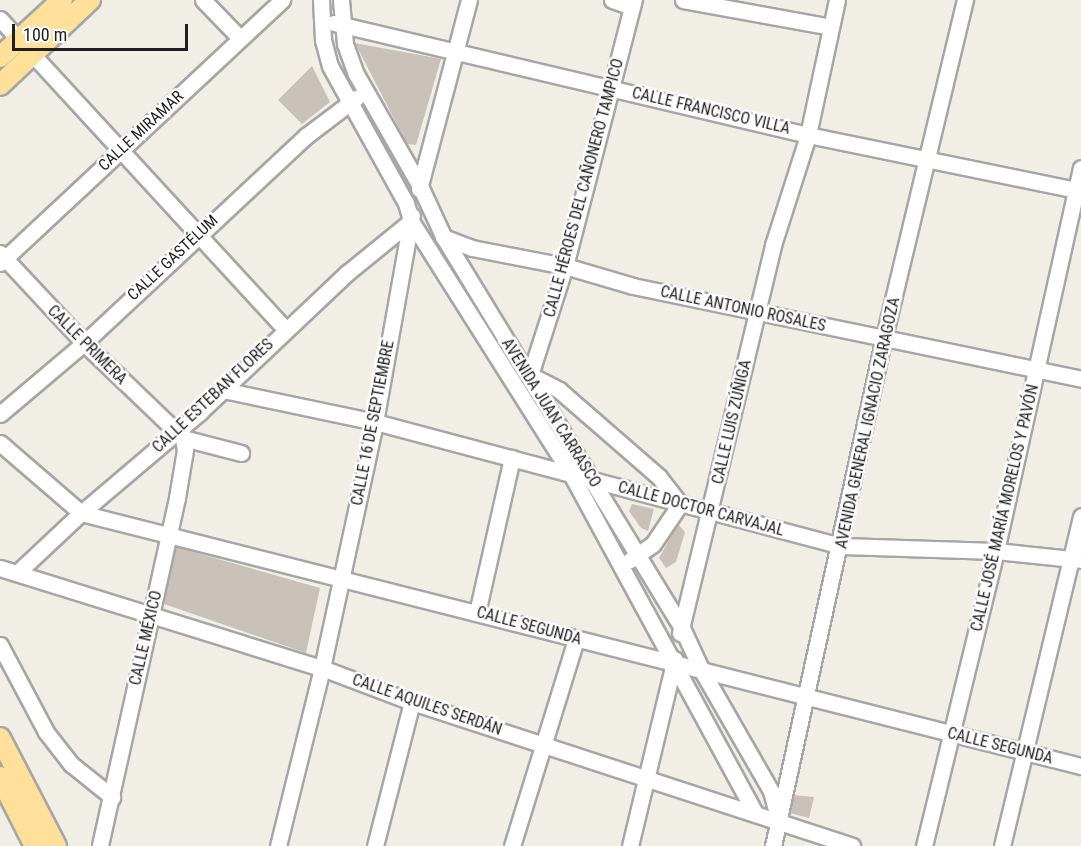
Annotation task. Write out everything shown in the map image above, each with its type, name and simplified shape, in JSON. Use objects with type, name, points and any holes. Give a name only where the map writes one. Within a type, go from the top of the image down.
[{"type":"main road","points":[[0,57],[62,0]]},
{"type":"main road","points":[[0,85],[90,0]]},
{"type":"main road","points":[[0,738],[56,846]]},
{"type":"main road","points":[[0,777],[35,846]]},
{"type":"street","points":[[203,0],[240,38]]},
{"type":"street","name":"CALLE MIRAMAR","points":[[2,258],[282,0]]},
{"type":"street","name":"AVENIDA JUAN CARRASCO","points":[[321,0],[322,21],[330,66],[406,202],[411,221],[571,474],[727,756],[755,813]]},
{"type":"street","name":"AVENIDA JUAN CARRASCO","points":[[341,0],[342,24],[349,58],[365,91],[420,186],[444,238],[530,375],[682,628],[702,671],[771,791],[779,821]]},
{"type":"street","name":"CALLE 16 DE SEPTIEMBRE","points":[[278,846],[322,668],[375,422],[411,221],[468,0]]},
{"type":"street","points":[[612,0],[633,4]]},
{"type":"street","points":[[683,0],[831,27]]},
{"type":"street","name":"CALLE LUIS ZÚÑIGA","points":[[630,846],[773,244],[808,135],[837,0]]},
{"type":"street","name":"AVENIDA GENERAL IGNACIO ZARAGOZA","points":[[773,846],[842,546],[884,338],[965,0]]},
{"type":"street","name":"CALLE HÉROES DEL CAÑONERO TAMPICO","points":[[530,375],[565,266],[633,4]]},
{"type":"street","points":[[0,19],[200,232],[285,329]]},
{"type":"street","name":"CALLE FRANCISCO VILLA","points":[[322,21],[456,49],[808,135],[1079,190]]},
{"type":"street","name":"CALLE GASTÉLUM","points":[[0,414],[84,343],[200,232],[365,91]]},
{"type":"street","name":"CALLE JOSÉ MARÍA MORELOS Y PAVÓN","points":[[924,846],[996,551],[1079,190],[1081,168]]},
{"type":"street","name":"CALLE ANTONIO ROSALES","points":[[411,221],[444,238],[472,248],[565,266],[633,286],[1081,379]]},
{"type":"street","name":"CALLE ESTEBAN FLORES","points":[[17,573],[81,513],[180,435],[285,329],[411,221]]},
{"type":"street","name":"CALLE PRIMERA","points":[[2,258],[84,343],[180,435]]},
{"type":"street","points":[[515,385],[530,375],[567,397],[659,477],[680,504],[653,544],[621,566]]},
{"type":"street","name":"CALLE DOCTOR CARVAJAL","points":[[223,390],[375,422],[842,546],[996,551],[1077,559]]},
{"type":"street","points":[[180,435],[241,453]]},
{"type":"street","name":"CALLE MÉXICO","points":[[100,846],[183,467],[180,435]]},
{"type":"street","name":"CALLE SEGUNDA","points":[[0,443],[81,513],[1081,766]]},
{"type":"street","points":[[477,613],[512,458]]},
{"type":"street","points":[[1002,846],[1024,752],[1077,559],[1081,516]]},
{"type":"street","name":"CALLE AQUILES SERDÁN","points":[[0,568],[322,668],[412,702],[852,846]]},
{"type":"street","points":[[512,846],[576,639]]},
{"type":"street","points":[[0,645],[46,732],[71,764],[112,797]]},
{"type":"street","points":[[375,846],[412,702]]},
{"type":"street","points":[[727,756],[744,746]]},
{"type":"building","points":[[355,43],[441,59],[416,145],[407,144]]},
{"type":"building","points":[[312,66],[330,102],[302,124],[278,100]]},
{"type":"building","points":[[632,504],[654,509],[648,531],[641,528],[629,511]]},
{"type":"building","points":[[678,524],[685,532],[676,562],[666,568],[659,558]]},
{"type":"building","points":[[176,547],[320,588],[306,653],[164,604]]},
{"type":"building","points":[[794,795],[814,797],[809,818],[790,813]]}]
